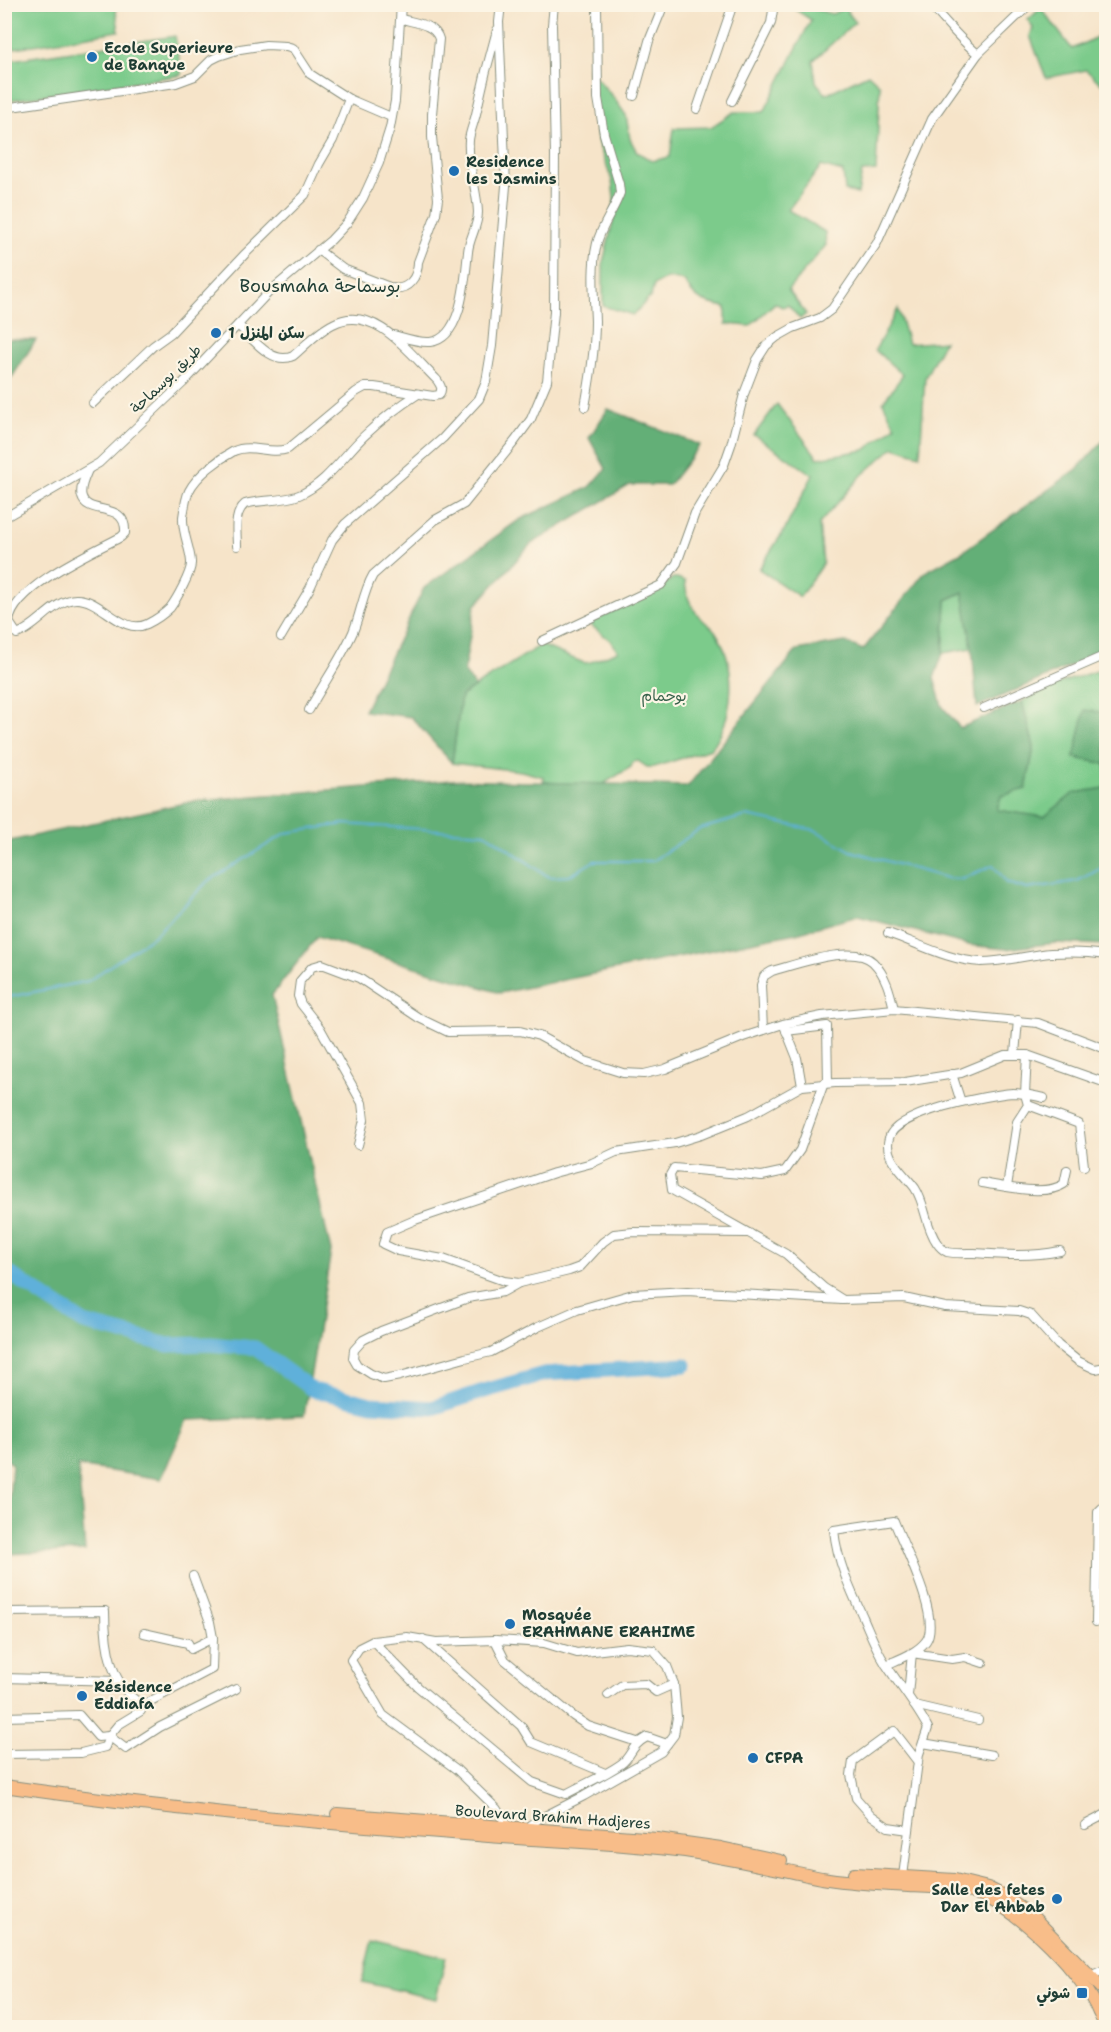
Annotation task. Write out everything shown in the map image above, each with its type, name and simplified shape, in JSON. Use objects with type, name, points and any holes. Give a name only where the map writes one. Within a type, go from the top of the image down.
[{"type":"main road","name":"Boulevard Brahim Hadjeres","points":[[4,1778],[272,1809],[657,1839],[748,1853],[820,1870],[955,1880],[988,1888],[1002,1895],[1033,1917],[1070,1960]]},
{"type":"main road","points":[[4,1786],[66,1795],[272,1817],[516,1828],[675,1850],[843,1881],[950,1888],[997,1903],[1013,1913],[1092,1976],[1107,1992]]},
{"type":"main road","points":[[1070,1960],[1105,2017]]},
{"type":"street","name":"طريق بوسماحة","points":[[4,518],[99,463],[183,383],[268,293],[347,223],[363,198],[379,163],[390,128],[395,101],[402,20],[401,4]]},
{"type":"street","points":[[238,325],[269,354],[286,360],[333,323],[346,319],[359,319],[393,334],[432,342],[451,328],[462,297],[469,243],[478,221],[469,159],[469,142],[499,22],[501,4]]},
{"type":"street","points":[[309,710],[352,634],[373,575],[435,520],[464,504],[516,441],[531,419],[547,381],[554,312],[555,155],[552,25],[554,4]]},
{"type":"street","points":[[585,407],[595,322],[593,287],[595,255],[598,241],[620,193],[597,98],[597,4]]},
{"type":"street","points":[[634,96],[649,41],[664,4]]},
{"type":"street","points":[[697,109],[733,4]]},
{"type":"street","points":[[732,101],[771,23],[774,4]]},
{"type":"street","points":[[929,4],[957,36],[978,54]]},
{"type":"street","points":[[542,641],[661,585],[670,574],[695,513],[724,465],[744,394],[766,346],[793,328],[820,318],[832,309],[877,243],[932,119],[978,54],[1030,4]]},
{"type":"street","points":[[1101,4],[1107,9]]},
{"type":"street","points":[[318,250],[343,269],[392,288],[400,289],[406,286],[415,278],[418,270],[418,262],[436,214],[438,199],[432,114],[439,39],[437,32],[432,28],[402,20]]},
{"type":"street","points":[[281,637],[310,588],[332,540],[345,524],[443,438],[479,399],[486,382],[492,346],[506,186],[499,22]]},
{"type":"street","points":[[4,108],[176,83],[195,76],[219,56],[240,49],[266,45],[293,48],[310,74],[349,99],[391,117]]},
{"type":"street","points":[[93,404],[153,346],[171,333],[305,195],[333,140],[349,99]]},
{"type":"street","points":[[88,470],[81,490],[86,504],[116,513],[123,518],[126,525],[125,532],[121,537],[81,558],[26,593],[10,614],[9,622],[17,634],[48,612],[75,599],[86,601],[129,625],[145,625],[170,608],[191,565],[183,518],[189,491],[198,479],[224,457],[236,450],[247,448],[280,452],[288,449],[365,387],[439,395],[441,386],[393,334]]},
{"type":"street","points":[[237,546],[237,520],[240,508],[245,504],[289,498],[309,489],[326,477],[370,431],[418,394]]},
{"type":"street","points":[[984,708],[1107,655]]},
{"type":"street","points":[[888,933],[949,955],[980,962],[1050,953],[1088,952],[1107,955]]},
{"type":"street","points":[[763,1030],[760,984],[764,975],[833,956],[860,955],[872,961],[887,982],[894,1009]]},
{"type":"street","points":[[358,1144],[364,1120],[362,1103],[320,1028],[301,1004],[298,996],[300,981],[312,967],[322,964],[359,978],[419,1018],[448,1032],[520,1031],[539,1036],[585,1061],[623,1073],[644,1074],[665,1069],[763,1030],[827,1026]]},
{"type":"street","points":[[784,1027],[827,1015],[894,1009],[1038,1023],[1107,1049]]},
{"type":"street","points":[[827,1015],[826,1083],[800,1150],[784,1172],[762,1176],[674,1168],[670,1175],[672,1190],[786,1254],[824,1288],[843,1300]]},
{"type":"street","points":[[1015,1054],[1018,1020]]},
{"type":"street","points":[[784,1027],[797,1058],[802,1086]]},
{"type":"street","points":[[519,1283],[504,1281],[443,1258],[398,1251],[383,1244],[387,1232],[415,1220],[554,1173],[592,1163],[616,1152],[675,1143],[701,1135],[748,1116],[802,1086],[826,1083],[905,1082],[961,1073],[1005,1055],[1015,1054],[1027,1055],[1107,1083]]},
{"type":"street","points":[[1007,1187],[1017,1122],[1028,1105],[1025,1094],[1027,1055]]},
{"type":"street","points":[[952,1074],[961,1102]]},
{"type":"street","points":[[1044,1098],[1025,1094],[987,1096],[961,1102],[914,1117],[891,1132],[888,1140],[891,1158],[917,1191],[927,1224],[936,1242],[948,1252],[1022,1256],[1044,1255],[1060,1251]]},
{"type":"street","points":[[1028,1105],[1079,1124],[1084,1166]]},
{"type":"street","points":[[982,1183],[1044,1190],[1058,1188],[1064,1184],[1066,1170]]},
{"type":"street","points":[[749,1233],[633,1232],[614,1234],[603,1242],[580,1267],[519,1283],[502,1292],[468,1298],[381,1331],[363,1340],[354,1350],[353,1358],[357,1365],[370,1374],[384,1378],[400,1376],[491,1352],[538,1327],[577,1310],[633,1294],[687,1291],[843,1300],[904,1298],[945,1308],[1019,1311],[1031,1315],[1058,1345],[1078,1361],[1095,1369],[1107,1367]]},
{"type":"street","points":[[1096,1622],[1098,1512],[1107,1507]]},
{"type":"street","points":[[886,1665],[912,1653],[927,1640],[930,1626],[928,1605],[894,1521],[834,1530],[836,1550],[849,1588],[878,1652],[886,1665],[908,1695],[928,1728],[918,1762],[903,1876]]},
{"type":"street","points":[[4,1754],[81,1753],[105,1747],[109,1736],[118,1725],[141,1711],[143,1705],[212,1669],[213,1638],[210,1622],[193,1576]]},
{"type":"street","points":[[4,1611],[105,1611],[105,1638],[108,1655],[119,1681],[129,1696],[143,1705]]},
{"type":"street","points":[[144,1633],[188,1643],[191,1649],[213,1638]]},
{"type":"street","points":[[407,1637],[422,1638],[436,1642],[495,1640],[544,1643],[577,1653],[627,1647],[653,1650],[667,1666],[674,1684],[677,1717],[674,1735],[661,1752],[516,1828],[456,1769],[383,1715],[351,1660],[359,1648],[373,1641],[407,1637]]},
{"type":"street","points":[[422,1638],[521,1725],[531,1742],[605,1773]]},
{"type":"street","points":[[495,1640],[505,1660],[573,1716],[588,1726],[637,1742]]},
{"type":"street","points":[[373,1641],[418,1687],[532,1782],[566,1794],[624,1762],[637,1742],[647,1737],[667,1744]]},
{"type":"street","points":[[912,1653],[952,1659],[965,1657],[983,1663]]},
{"type":"street","points":[[908,1695],[912,1653]]},
{"type":"street","points":[[4,1678],[119,1681]]},
{"type":"street","points":[[608,1695],[622,1685],[646,1684],[656,1692],[674,1684]]},
{"type":"street","points":[[4,1717],[79,1715],[98,1737],[109,1736],[126,1749],[160,1727],[236,1689]]},
{"type":"street","points":[[914,1705],[978,1720]]},
{"type":"street","points":[[909,1830],[888,1827],[871,1815],[856,1798],[852,1775],[853,1761],[894,1731],[918,1762]]},
{"type":"street","points":[[923,1743],[992,1755]]},
{"type":"street","points":[[1085,1825],[1107,1814]]},
{"type":"street","points":[[1092,1976],[1107,1969]]},
{"type":"green space","points":[[4,5],[115,5],[119,31],[10,49]]},
{"type":"green space","points":[[800,5],[832,14],[845,8],[855,22],[813,61],[816,82],[826,94],[868,74],[880,85],[876,171],[862,172],[858,194],[845,191],[843,172],[821,166],[788,210],[825,232],[826,245],[788,290],[806,314],[800,319],[788,305],[782,307],[775,303],[750,326],[726,324],[726,307],[711,304],[696,297],[684,281],[667,278],[654,285],[651,296],[633,315],[603,306],[603,262],[613,222],[614,198],[612,180],[598,143],[589,69],[626,115],[630,139],[637,152],[652,161],[670,157],[674,128],[711,127],[734,112],[764,112],[811,20],[796,10]]},
{"type":"green space","points":[[1041,8],[1072,49],[1106,33],[1106,88],[1086,70],[1046,78],[1030,36],[1033,28],[1028,20]]},
{"type":"green space","points":[[175,36],[182,75],[5,101],[5,61]]},
{"type":"green space","points":[[5,297],[9,299],[5,339]]},
{"type":"green space","points":[[898,309],[908,344],[944,341],[925,378],[920,455],[894,447],[862,475],[819,524],[823,563],[800,597],[759,569],[785,529],[813,475],[754,435],[777,404],[818,458],[865,450],[895,426],[883,402],[903,375],[875,350]]},
{"type":"green space","points":[[5,339],[36,340],[5,388]]},
{"type":"green space","points":[[608,409],[700,445],[669,485],[630,485],[531,544],[475,606],[464,671],[475,687],[461,696],[452,763],[411,717],[364,711],[424,588],[519,520],[590,487],[606,469],[589,438]]},
{"type":"green space","points":[[1106,438],[1106,632],[1096,655],[977,707],[972,648],[963,592],[946,600],[943,653],[934,678],[942,706],[960,728],[1022,701],[1034,747],[1026,789],[1001,796],[997,810],[1044,817],[1074,793],[1106,788],[1106,945],[1055,943],[1006,949],[968,945],[858,916],[796,933],[500,993],[317,937],[272,995],[331,1251],[304,1416],[187,1420],[161,1479],[78,1466],[85,1551],[5,1554],[12,1464],[4,1457],[5,842],[194,801],[453,780],[688,786],[797,650],[845,642],[863,650],[925,572],[962,552],[1077,469]]},
{"type":"green space","name":"بوحمام","points":[[673,578],[685,581],[690,604],[700,618],[715,631],[727,659],[731,691],[729,707],[719,736],[711,749],[654,767],[647,767],[638,761],[633,762],[631,767],[592,791],[543,781],[544,777],[521,771],[452,763],[461,695],[541,645],[584,663],[618,651],[611,641],[588,623],[654,592]]},
{"type":"green space","points":[[964,592],[972,648],[943,653],[946,600]]},
{"type":"green space","points":[[1106,668],[1106,713],[1075,758],[1102,763],[1106,766],[1106,788],[1074,794],[1044,817],[996,810],[1001,796],[1026,789],[1034,747],[1022,701],[1060,683]]},
{"type":"green space","points":[[1085,710],[1106,713],[1106,766],[1102,763],[1074,758]]},
{"type":"green space","points":[[372,1940],[446,1957],[436,1999],[362,1982]]},
{"type":"waterway","points":[[4,998],[88,981],[155,935],[207,882],[286,833],[344,824],[485,833],[549,877],[569,876],[594,861],[652,861],[700,829],[746,816],[815,830],[851,851],[947,878],[962,879],[993,865],[1007,883],[1027,889],[1077,881],[1106,866]]},
{"type":"waterway","points":[[4,1270],[84,1323],[168,1345],[209,1344],[255,1348],[313,1390],[371,1404],[432,1408],[544,1374],[685,1365]]},
{"type":"place","name":"Ecole Superieure de Banque","points":[[92,57]]},
{"type":"place","name":"Residence les Jasmins","points":[[454,171]]},
{"type":"place","name":"سكن المنزل 1","points":[[216,333]]},
{"type":"place","name":"Mosquée ERAHMANE ERAHIME","points":[[510,1624]]},
{"type":"place","name":"Résidence Eddiafa","points":[[82,1696]]},
{"type":"place","name":"CFPA","points":[[753,1758]]},
{"type":"place","name":"Salle des fetes Dar El Ahbab","points":[[1057,1899]]},
{"type":"place","name":"شوني","points":[[1082,1993]]},
{"type":"district","name":"Bousmaha بوسماحة","points":[[320,286]]}]
